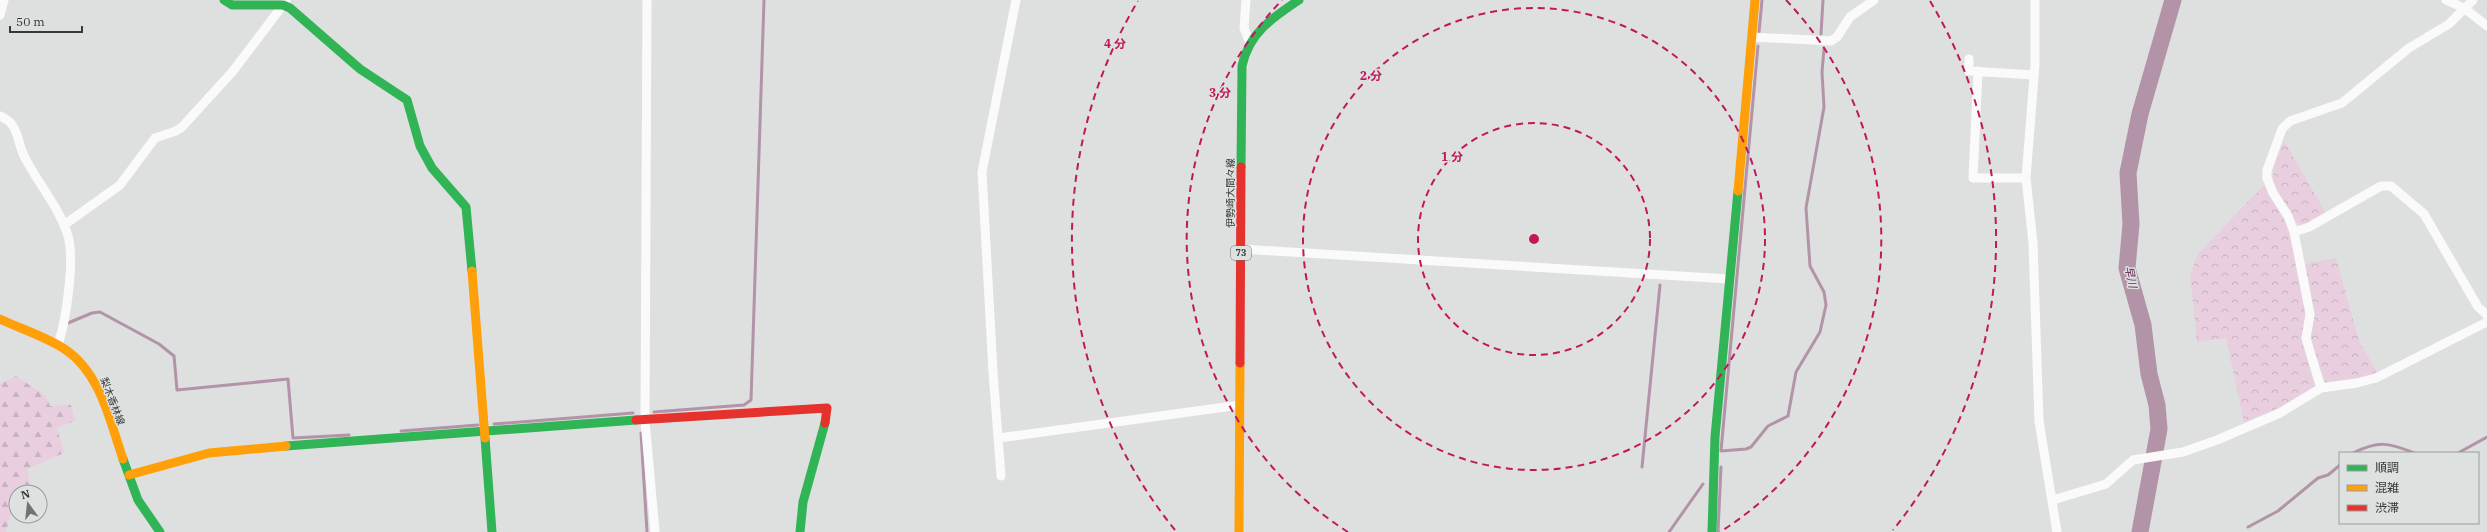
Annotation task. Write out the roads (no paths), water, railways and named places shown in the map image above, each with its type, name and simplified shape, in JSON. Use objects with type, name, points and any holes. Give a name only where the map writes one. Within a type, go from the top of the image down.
[{"type":"street","points":[[0,15],[4,0]]},
{"type":"street","points":[[224,0],[232,4],[285,3],[360,69],[382,86],[407,100],[420,146],[449,190],[466,207],[469,222],[492,532]]},
{"type":"street","points":[[647,0],[645,420],[655,532]]},
{"type":"street","points":[[1001,476],[992,356],[982,172],[1016,0]]},
{"type":"street","points":[[1246,0],[1244,28],[1249,41]]},
{"type":"street","name":"伊勢崎大間々線","points":[[1239,532],[1242,66],[1245,48],[1259,29],[1299,0]]},
{"type":"street","points":[[1712,532],[1715,437],[1755,0]]},
{"type":"street","points":[[1752,37],[1831,41],[1838,36],[1850,17],[1874,0]]},
{"type":"street","points":[[2035,0],[2034,75],[2026,178],[2033,243],[2039,421],[2058,532]]},
{"type":"street","points":[[2446,0],[2464,8],[2487,26]]},
{"type":"street","points":[[2321,388],[2306,338],[2310,314],[2294,232],[2288,216],[2273,194],[2267,174],[2284,125],[2296,118],[2342,103],[2409,48],[2449,24],[2473,0]]},
{"type":"street","points":[[64,225],[120,185],[155,138],[176,131],[182,126],[233,71],[285,3]]},
{"type":"street","points":[[1969,59],[1969,71],[2034,75]]},
{"type":"street","points":[[1978,72],[1973,178],[2026,178]]},
{"type":"street","points":[[0,116],[10,120],[24,157],[64,225],[70,245],[71,256],[65,309],[58,345]]},
{"type":"street","points":[[2294,232],[2309,227],[2381,186],[2391,186],[2424,214],[2478,307],[2487,315]]},
{"type":"street","points":[[1241,249],[1729,279]]},
{"type":"street","name":"梨木香林線","points":[[0,319],[58,345],[74,355],[90,374],[138,500],[160,532]]},
{"type":"street","points":[[2053,500],[2106,484],[2125,465],[2138,459],[2183,452],[2212,442],[2280,413],[2321,388],[2357,383],[2376,378],[2487,322]]},
{"type":"street","points":[[999,438],[1240,405]]},
{"type":"street","points":[[129,475],[210,453],[231,450],[827,408],[825,427],[803,502],[800,532]]},
{"type":"waterway","points":[[654,412],[744,405],[751,400],[764,0]]},
{"type":"waterway","points":[[1759,32],[1762,0]]},
{"type":"waterway","points":[[1821,34],[1823,0]]},
{"type":"waterway","name":"早川","points":[[2140,532],[2159,429],[2157,405],[2149,374],[2143,325],[2127,268],[2131,224],[2128,173],[2140,114],[2173,0]]},
{"type":"waterway","points":[[1758,46],[1721,451],[1746,449],[1751,447],[1768,426],[1788,416],[1796,372],[1820,332],[1826,305],[1824,292],[1810,266],[1806,208],[1824,107],[1822,72],[1824,49]]},
{"type":"waterway","points":[[1642,467],[1660,285]]},
{"type":"waterway","points":[[68,323],[92,313],[100,312],[159,344],[174,356],[177,390],[288,379],[293,438],[349,435]]},
{"type":"waterway","points":[[494,424],[633,413]]},
{"type":"waterway","points":[[401,431],[478,425]]},
{"type":"waterway","points":[[641,433],[647,532]]},
{"type":"waterway","points":[[2460,452],[2487,437]]},
{"type":"waterway","points":[[2355,452],[2369,446],[2383,444],[2411,452]]},
{"type":"waterway","points":[[2248,527],[2278,511],[2318,478],[2328,475],[2339,466]]},
{"type":"waterway","points":[[1718,532],[1721,467]]},
{"type":"waterway","points":[[1669,532],[1703,484]]}]
